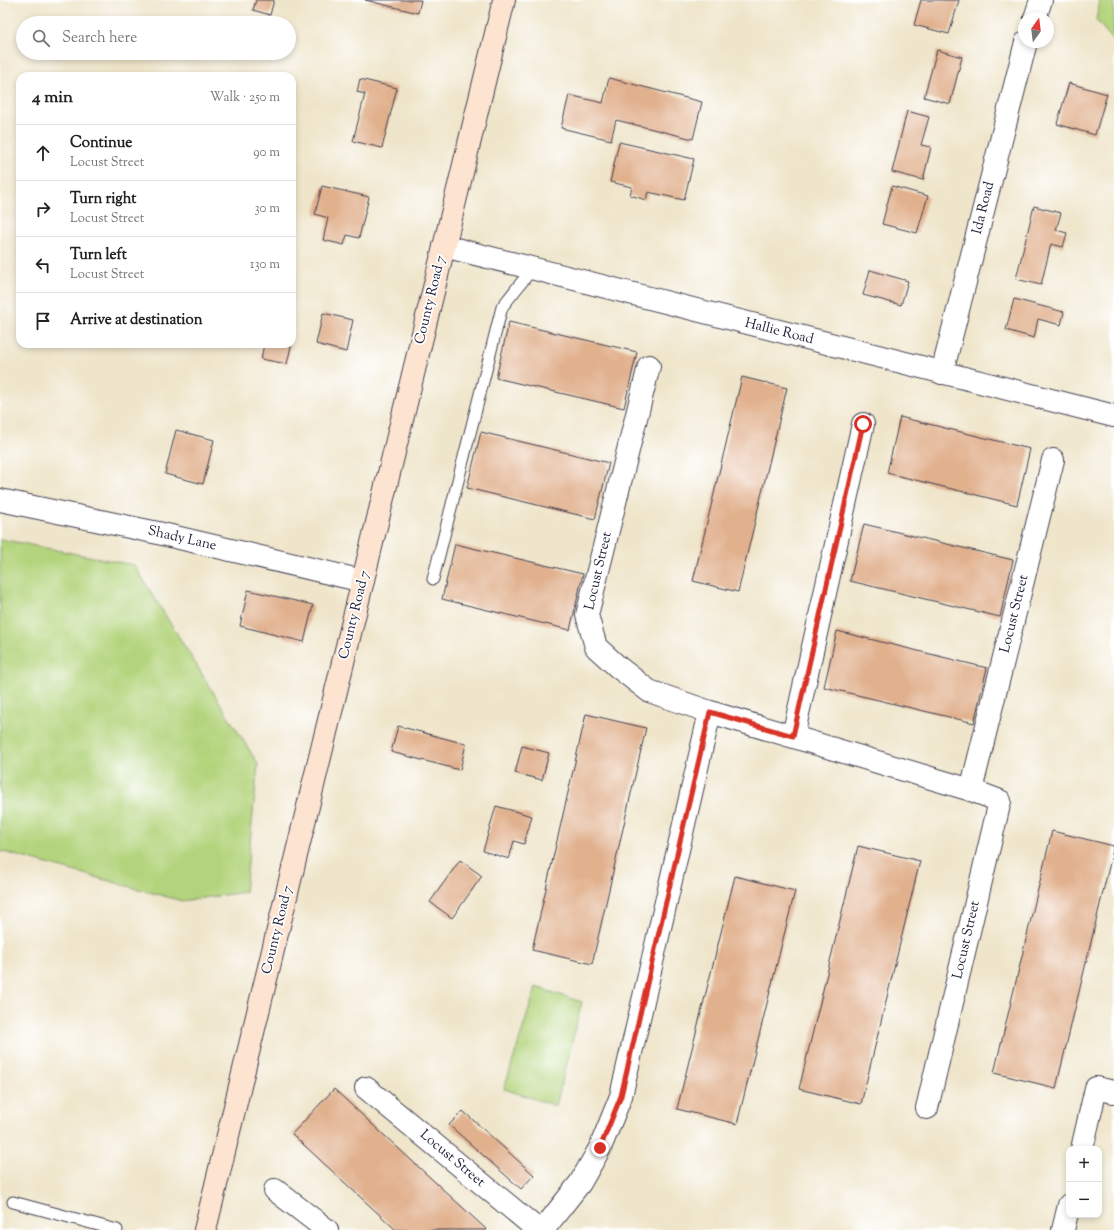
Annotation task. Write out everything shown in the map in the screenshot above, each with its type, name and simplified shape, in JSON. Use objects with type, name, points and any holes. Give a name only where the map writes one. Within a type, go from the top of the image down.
[{"type":"street","name":"County Road 7","points":[[205,1230],[504,0]]},
{"type":"street","points":[[1037,12],[1042,0]]},
{"type":"street","name":"Ida Road","points":[[942,373],[1024,48]]},
{"type":"street","name":"Hallie Road","points":[[444,246],[1114,416]]},
{"type":"street","name":"Locust Street","points":[[649,366],[587,615],[596,647],[649,692],[710,712],[971,790],[1000,801],[927,1108]]},
{"type":"street","points":[[793,736],[863,424]]},
{"type":"street","name":"Locust Street","points":[[971,790],[1053,460]]},
{"type":"street","name":"Shady Lane","points":[[0,500],[158,533],[363,581]]},
{"type":"street","points":[[544,1230],[580,1183],[600,1148],[621,1096],[710,712]]},
{"type":"street","name":"Locust Street","points":[[366,1088],[538,1230]]},
{"type":"street","points":[[1083,1146],[1105,1090]]},
{"type":"street","points":[[275,1190],[327,1230]]},
{"type":"street","points":[[1063,1230],[1066,1218]]},
{"type":"lane","points":[[433,580],[502,307],[532,269]]},
{"type":"lane","points":[[13,1202],[117,1230]]},
{"type":"green space","points":[[1100,0],[1114,0],[1114,41],[1096,20]]},
{"type":"green space","points":[[0,539],[134,565],[258,764],[245,892],[182,901],[0,851]]},
{"type":"green space","points":[[536,987],[582,1002],[556,1106],[504,1089]]},
{"type":"building","points":[[256,0],[274,0],[270,15],[253,10]]},
{"type":"building","points":[[365,0],[421,0],[418,13]]},
{"type":"building","points":[[921,0],[959,0],[949,34],[914,25]]},
{"type":"building","points":[[937,50],[962,57],[950,104],[924,97]]},
{"type":"building","points":[[609,78],[702,102],[693,139],[616,120],[611,140],[561,128],[569,95],[603,103]]},
{"type":"building","points":[[360,79],[397,88],[382,148],[353,141],[365,94],[357,92]]},
{"type":"building","points":[[1069,83],[1107,94],[1095,135],[1057,124]]},
{"type":"building","points":[[907,111],[929,117],[921,145],[931,147],[923,180],[892,172]]},
{"type":"building","points":[[619,142],[694,159],[684,200],[648,192],[646,200],[630,195],[632,187],[610,182]]},
{"type":"building","points":[[322,186],[369,197],[359,238],[347,235],[344,245],[323,240],[328,218],[315,214]]},
{"type":"building","points":[[892,186],[928,196],[917,233],[882,224]]},
{"type":"building","points":[[1034,206],[1061,213],[1056,230],[1067,233],[1063,247],[1051,244],[1041,285],[1016,279]]},
{"type":"building","points":[[870,270],[908,281],[901,305],[863,295]]},
{"type":"building","points":[[1014,299],[1064,312],[1061,325],[1038,319],[1034,338],[1006,330]]},
{"type":"building","points":[[323,313],[353,320],[346,352],[316,344]]},
{"type":"building","points":[[509,322],[637,352],[624,408],[496,378]]},
{"type":"building","points":[[263,348],[291,348],[287,364],[261,359]]},
{"type":"building","points":[[742,377],[787,388],[738,592],[693,581]]},
{"type":"building","points":[[900,417],[1030,449],[1017,505],[887,473]]},
{"type":"building","points":[[176,430],[214,440],[203,484],[165,474]]},
{"type":"building","points":[[481,432],[609,463],[595,519],[467,488]]},
{"type":"building","points":[[864,524],[1013,560],[1000,617],[850,581]]},
{"type":"building","points":[[455,544],[583,574],[570,630],[442,599]]},
{"type":"building","points":[[248,590],[313,605],[304,642],[240,626]]},
{"type":"building","points":[[837,631],[987,668],[974,723],[824,687]]},
{"type":"building","points":[[586,714],[646,728],[592,964],[532,950]]},
{"type":"building","points":[[398,726],[466,744],[460,770],[391,752]]},
{"type":"building","points":[[522,746],[549,753],[542,780],[515,773]]},
{"type":"building","points":[[496,806],[532,816],[524,844],[514,841],[509,859],[483,851]]},
{"type":"building","points":[[1052,831],[1114,846],[1056,1088],[994,1073]]},
{"type":"building","points":[[858,846],[920,861],[861,1104],[799,1089]]},
{"type":"building","points":[[460,860],[482,876],[452,918],[430,902]]},
{"type":"building","points":[[735,876],[795,891],[737,1124],[677,1109]]},
{"type":"building","points":[[334,1089],[487,1230],[396,1230],[292,1134]]},
{"type":"building","points":[[463,1111],[534,1175],[521,1189],[449,1125]]},
{"type":"route","points":[[600,1148],[621,1096],[710,712],[793,736],[863,424]]}]
